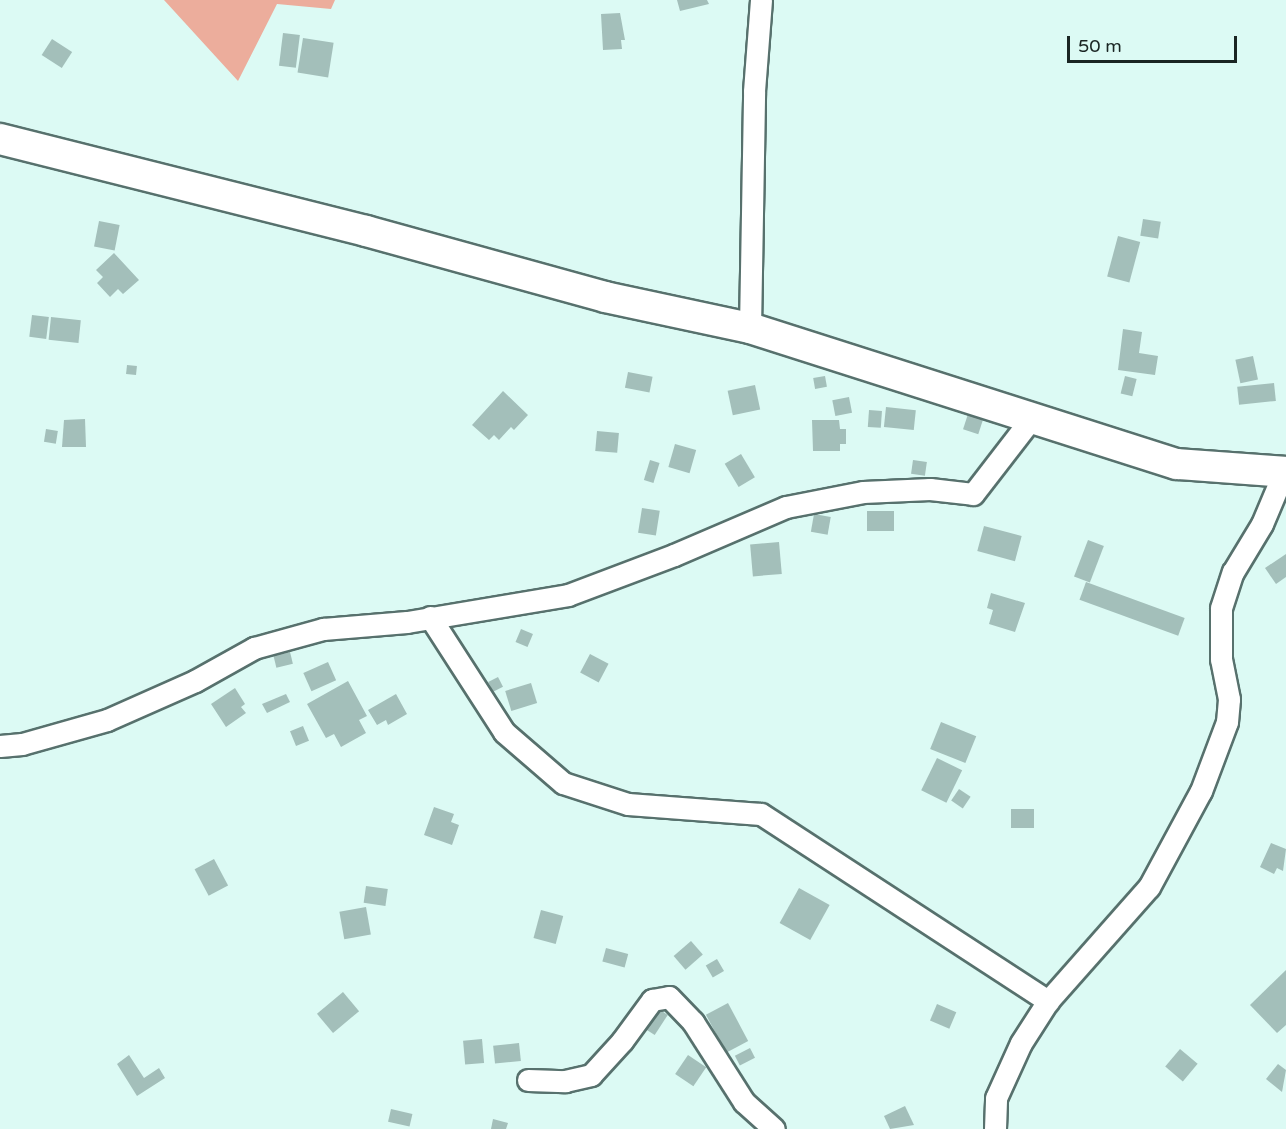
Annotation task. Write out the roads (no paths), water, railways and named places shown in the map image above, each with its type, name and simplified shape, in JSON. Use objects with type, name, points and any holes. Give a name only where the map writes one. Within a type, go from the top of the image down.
[{"type":"street","points":[[750,328],[755,81],[761,0]]},
{"type":"street","points":[[0,139],[366,231],[606,297],[750,328],[1178,464],[1285,472],[1262,524],[1233,572],[1221,608],[1221,659],[1229,699],[1227,722],[1201,791],[1149,887],[1048,1001],[1021,1043],[996,1098],[995,1129]]},
{"type":"street","points":[[0,746],[22,744],[107,720],[195,681],[254,648],[323,629],[430,617],[568,595],[674,555],[786,507],[818,498],[930,489],[973,494],[1031,419]]},
{"type":"street","points":[[430,617],[504,732],[563,783],[628,804],[761,814],[1048,1001]]},
{"type":"street","points":[[528,1080],[564,1081],[591,1075],[622,1041],[652,1000],[669,997],[693,1022],[744,1102],[774,1129]]}]
